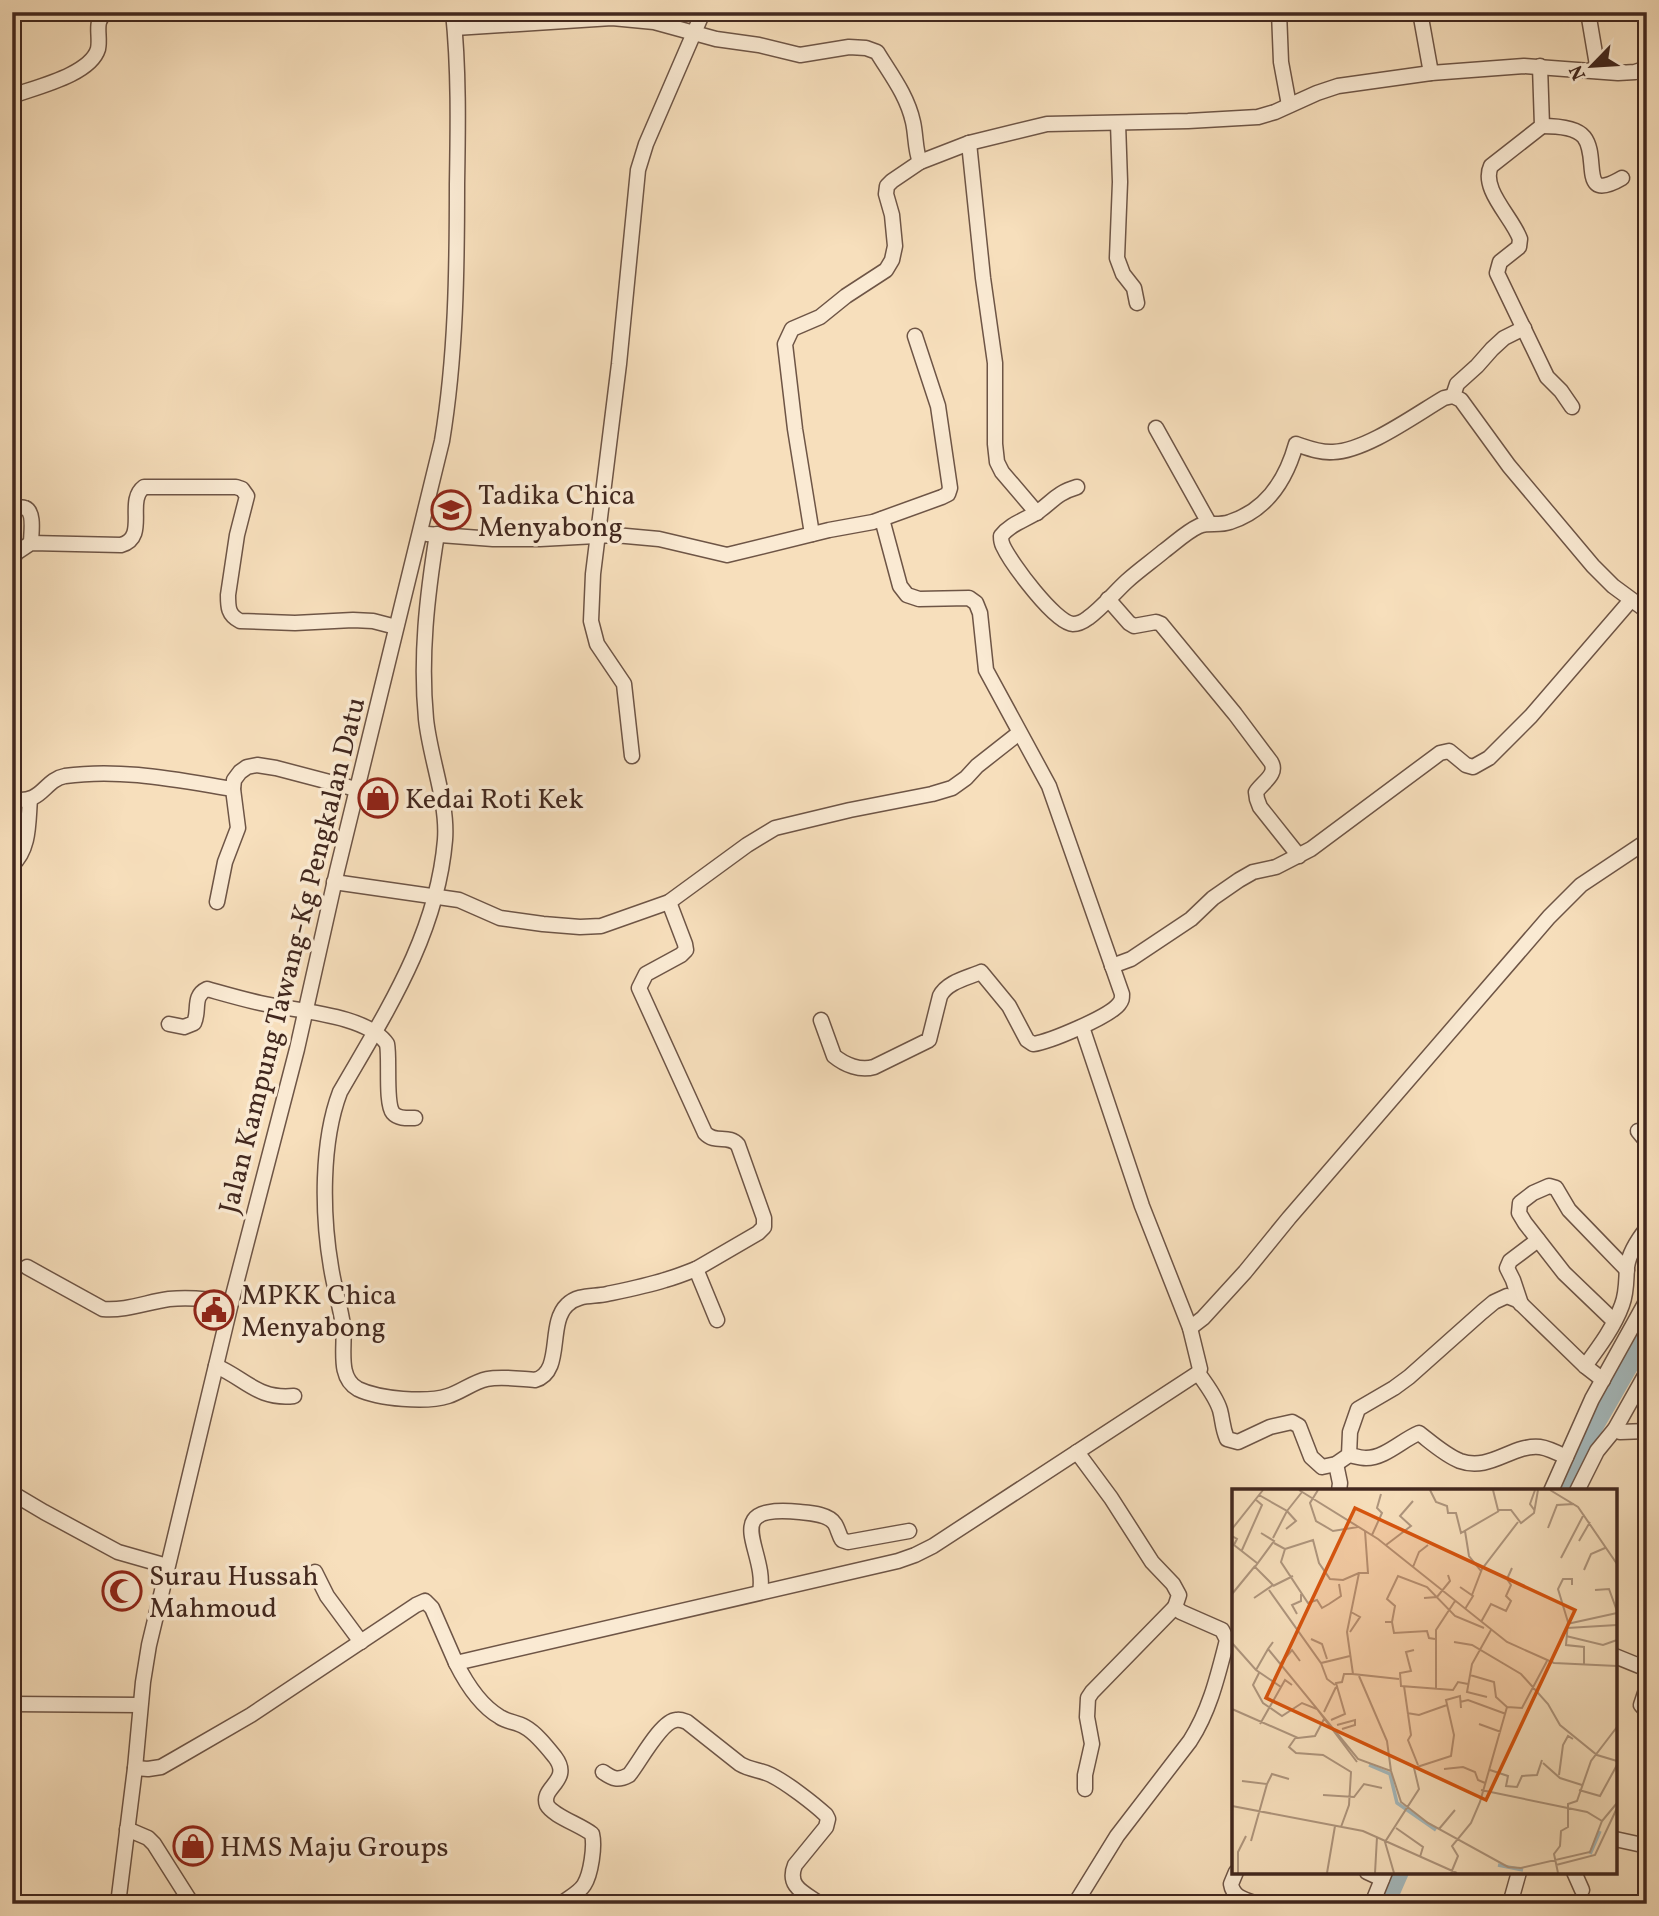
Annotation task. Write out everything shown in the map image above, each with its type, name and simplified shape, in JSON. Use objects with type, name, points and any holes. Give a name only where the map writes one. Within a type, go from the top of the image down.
[{"type":"street","points":[[12,96],[85,67],[98,48],[98,22],[106,12]]},
{"type":"street","name":"Jalan Kampung Tawang-Kg Pengkalan Datu","points":[[118,1904],[149,1645],[231,1303],[306,1012],[356,789],[442,441],[457,269],[457,85],[453,12]]},
{"type":"street","points":[[632,756],[624,684],[593,634],[593,575],[619,364],[638,170],[646,144],[703,12]]},
{"type":"street","points":[[1279,12],[1281,62],[1289,105]]},
{"type":"street","points":[[1420,12],[1431,73]]},
{"type":"street","points":[[1588,12],[1598,71]]},
{"type":"street","points":[[454,28],[612,18],[654,22],[716,39],[759,45],[800,55],[849,47],[873,49],[905,97],[913,122],[920,162]]},
{"type":"street","points":[[812,534],[785,344],[792,329],[820,317],[886,270],[892,260],[895,246],[887,186],[920,162],[969,143],[1048,124],[1258,117],[1338,86],[1431,73],[1524,66],[1635,72],[1647,68]]},
{"type":"street","points":[[1540,66],[1542,126]]},
{"type":"street","points":[[1118,123],[1120,182],[1117,258],[1123,274],[1134,288],[1137,303]]},
{"type":"street","points":[[1572,407],[1561,391],[1546,377],[1497,273],[1500,262],[1519,247],[1520,239],[1493,191],[1489,172],[1491,166],[1542,126],[1572,130],[1584,137],[1588,144],[1592,173],[1599,186],[1605,187],[1622,178]]},
{"type":"street","points":[[969,143],[995,363],[997,462],[1002,472],[1037,513]]},
{"type":"street","points":[[1453,396],[1457,384],[1492,349],[1504,338],[1524,328]]},
{"type":"street","points":[[419,534],[493,539],[615,534],[659,539],[727,555],[882,519],[942,497],[948,494],[950,488],[938,406],[915,336]]},
{"type":"street","points":[[1077,486],[1053,498],[1037,513],[1007,529],[1001,536],[1002,545],[1034,591],[1051,611],[1071,624],[1087,619],[1128,580],[1189,532],[1209,523],[1233,522],[1260,506],[1281,482],[1296,444],[1318,451],[1347,450],[1444,398],[1453,396],[1461,400],[1509,466],[1593,566],[1613,586],[1647,611]]},
{"type":"street","points":[[1156,428],[1209,523]]},
{"type":"street","points":[[12,561],[16,553],[31,543],[130,542],[134,534],[137,496],[144,487],[236,487],[242,489],[247,496],[237,535],[228,595],[229,612],[233,618],[240,621],[295,623],[363,621],[396,627]]},
{"type":"street","points":[[12,508],[25,508],[29,511],[31,543]]},
{"type":"street","points":[[821,1020],[834,1056],[856,1068],[866,1069],[929,1040],[943,990],[981,972],[1009,1006],[1027,1040],[1033,1044],[1082,1027],[1117,1007],[1122,994],[1049,786],[986,670],[980,613],[976,603],[970,598],[919,599],[907,595],[900,586],[882,519]]},
{"type":"street","points":[[437,534],[429,584],[423,660],[426,721],[445,839],[435,897],[425,933],[414,958],[340,1092],[333,1110],[326,1149],[329,1254],[345,1339],[343,1365],[356,1388],[383,1396],[436,1399],[450,1396],[486,1379],[542,1378],[550,1369],[558,1318],[564,1307],[572,1301],[580,1297],[603,1295],[664,1281],[696,1269],[764,1227],[764,1218],[738,1145],[731,1139],[715,1139],[705,1133],[639,988],[646,974],[686,950],[669,902]]},
{"type":"street","points":[[1108,599],[1134,626],[1156,622],[1161,624],[1249,733],[1273,766],[1273,772],[1256,792],[1256,799],[1299,856]]},
{"type":"street","points":[[1112,966],[1131,959],[1191,919],[1213,898],[1239,880],[1253,872],[1276,867],[1311,849],[1440,753],[1449,751],[1466,765],[1473,767],[1489,758],[1554,691],[1631,600]]},
{"type":"street","points":[[334,882],[465,902],[500,918],[580,927],[601,926],[669,902],[775,828],[952,788],[1019,733]]},
{"type":"street","points":[[217,902],[225,862],[238,828],[233,789],[234,780],[240,772],[257,765],[356,789]]},
{"type":"street","points":[[12,799],[30,799],[59,778],[101,774],[150,775],[233,789]]},
{"type":"street","points":[[12,865],[20,857],[27,838],[30,799]]},
{"type":"street","points":[[1190,1328],[1203,1318],[1245,1272],[1549,917],[1581,885],[1647,841]]},
{"type":"street","points":[[169,1024],[184,1027],[194,1023],[197,1019],[197,998],[207,989],[261,1004],[341,1018],[383,1038],[387,1044],[389,1103],[393,1112],[401,1118],[415,1118]]},
{"type":"street","points":[[456,1664],[915,1555],[933,1546],[1198,1373],[1200,1369],[1190,1328],[1142,1206],[1082,1027]]},
{"type":"street","points":[[1614,1321],[1564,1273],[1519,1213],[1520,1203],[1549,1186],[1556,1188],[1569,1210],[1627,1270]]},
{"type":"street","points":[[1585,1366],[1608,1334],[1622,1305],[1627,1287],[1628,1264],[1640,1236],[1647,1228]]},
{"type":"street","points":[[1521,1304],[1507,1268],[1510,1261],[1538,1240]]},
{"type":"street","points":[[27,1267],[103,1309],[114,1310],[168,1299],[190,1298],[231,1303]]},
{"type":"street","points":[[696,1269],[717,1320]]},
{"type":"street","points":[[1349,1455],[1350,1432],[1358,1409],[1409,1377],[1494,1303],[1507,1296],[1517,1300],[1603,1380]]},
{"type":"street","points":[[1552,1489],[1585,1412],[1647,1300]]},
{"type":"street","points":[[216,1366],[264,1394],[294,1396]]},
{"type":"street","points":[[1578,1489],[1597,1451],[1615,1429],[1647,1372]]},
{"type":"street","points":[[1198,1373],[1220,1410],[1227,1439],[1238,1442],[1270,1427],[1292,1422],[1299,1426],[1311,1457],[1322,1467],[1336,1464],[1349,1455],[1367,1458],[1386,1452],[1419,1433],[1443,1451],[1470,1463],[1494,1461],[1527,1448],[1541,1447],[1566,1457]]},
{"type":"street","points":[[1615,1429],[1620,1432],[1647,1431]]},
{"type":"street","points":[[1077,1452],[1111,1497],[1152,1562],[1177,1589],[1179,1595],[1175,1607],[1088,1698],[1087,1717],[1093,1744],[1084,1775],[1085,1789]]},
{"type":"street","points":[[1336,1464],[1339,1489]]},
{"type":"street","points":[[12,1493],[118,1552],[167,1566]]},
{"type":"street","points":[[760,1592],[762,1579],[751,1525],[755,1517],[763,1513],[793,1511],[829,1518],[834,1522],[842,1539],[848,1542],[909,1531]]},
{"type":"street","points":[[315,1572],[327,1596],[361,1642]]},
{"type":"street","points":[[135,1768],[161,1767],[175,1759],[251,1715],[425,1601],[432,1608],[456,1664],[473,1691],[501,1718],[526,1727],[555,1758],[561,1770],[546,1799],[548,1807],[592,1834],[594,1843],[587,1879],[583,1886],[561,1904]]},
{"type":"street","points":[[1075,1904],[1117,1836],[1190,1741],[1199,1727],[1213,1692],[1230,1634],[1175,1607]]},
{"type":"street","points":[[1617,1657],[1647,1669]]},
{"type":"street","points":[[1647,1687],[1641,1705],[1647,1712]]},
{"type":"street","points":[[12,1704],[140,1705]]},
{"type":"street","points":[[603,1772],[621,1780],[629,1775],[663,1728],[674,1720],[687,1722],[740,1764],[778,1779],[826,1815],[826,1827],[795,1865],[792,1873],[794,1885],[820,1904]]},
{"type":"street","points":[[127,1829],[148,1838],[154,1844],[192,1904]]},
{"type":"street","points":[[1617,1839],[1647,1846]]},
{"type":"street","points":[[1235,1874],[1231,1884],[1233,1892],[1258,1904]]},
{"type":"street","points":[[1510,1904],[1518,1874]]},
{"type":"street","points":[[1575,1874],[1582,1890]]},
{"type":"street","points":[[1372,1904],[1384,1876]]},
{"type":"waterway","points":[[1566,1489],[1585,1443],[1647,1335]]},
{"type":"waterway","points":[[1386,1904],[1399,1874]]},
{"type":"place","name":"Tadika Chica Menyabong","points":[[451,510]]},
{"type":"place","name":"Kedai Roti Kek","points":[[378,798]]},
{"type":"place","name":"MPKK Chica Menyabong","points":[[214,1310]]},
{"type":"place","name":"Surau Hussah Mahmoud","points":[[122,1591]]},
{"type":"place","name":"HMS Maju Groups","points":[[193,1846]]}]
